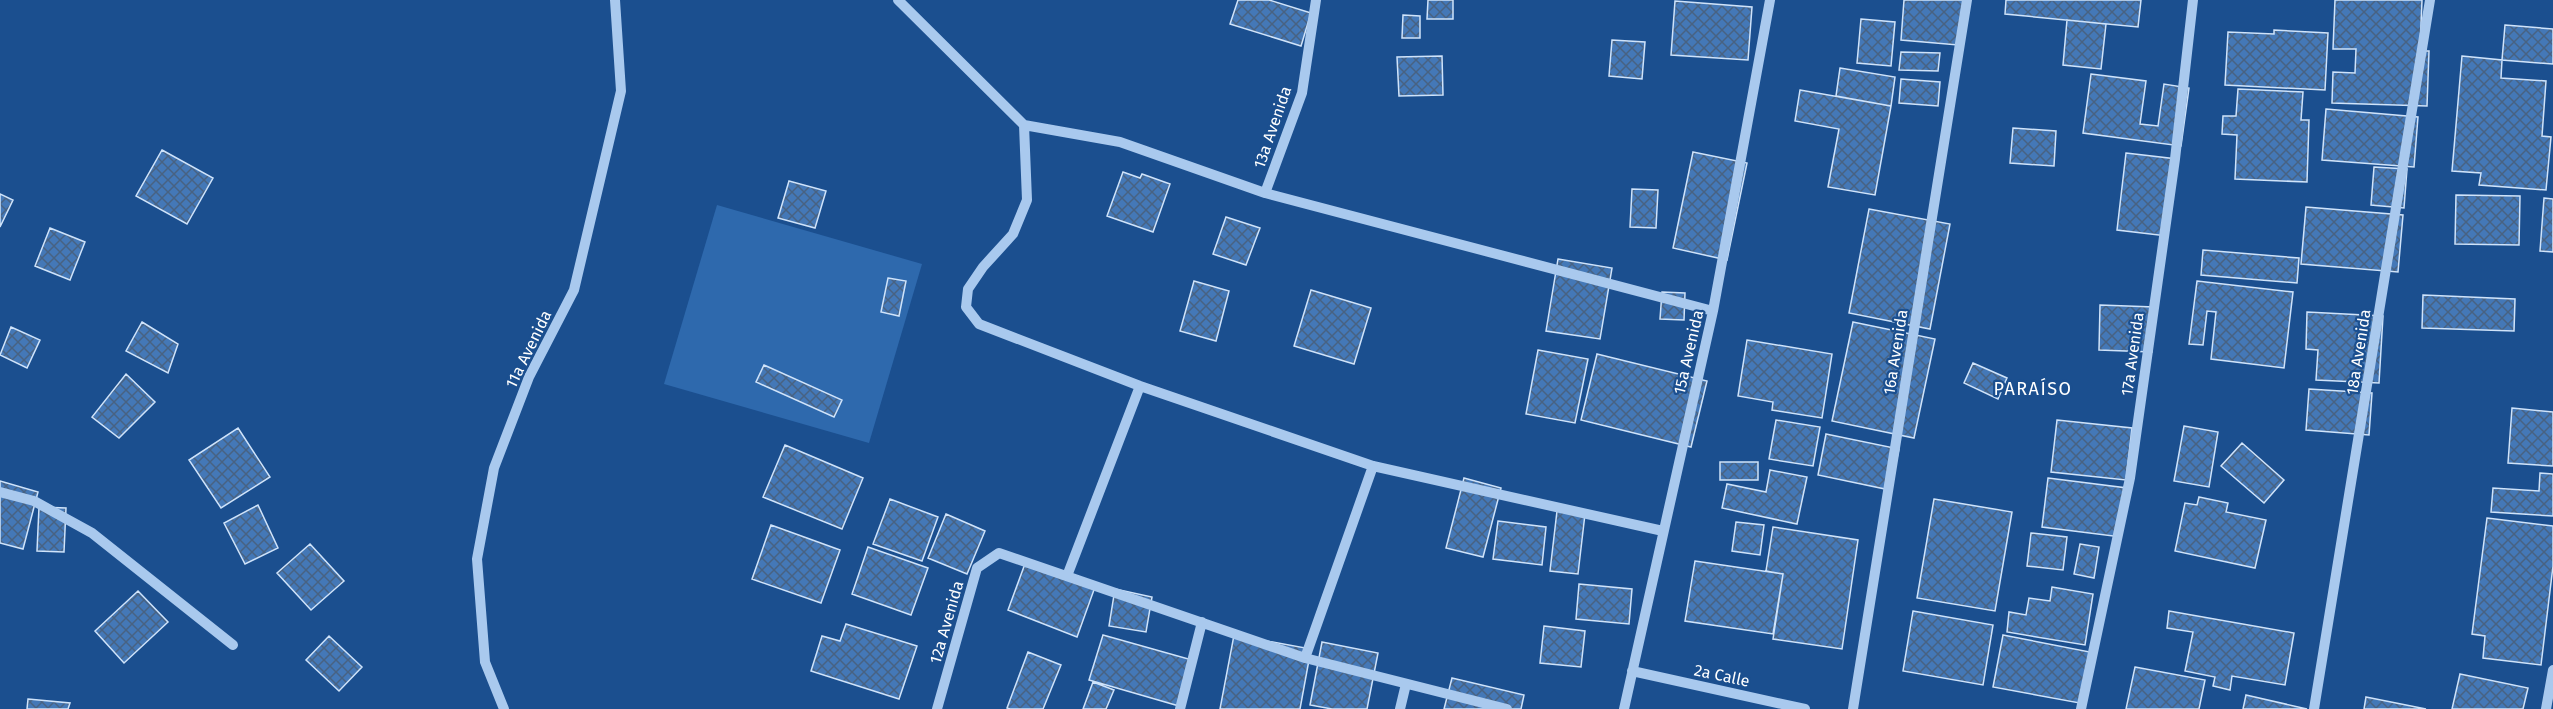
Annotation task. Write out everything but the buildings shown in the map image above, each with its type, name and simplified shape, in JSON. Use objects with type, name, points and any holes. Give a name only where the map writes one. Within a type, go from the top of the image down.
[{"type":"street","name":"11a Avenida","points":[[504,709],[485,662],[477,559],[494,468],[529,377],[574,290],[621,91],[615,0]]},
{"type":"street","points":[[898,0],[1024,125],[1120,142],[1265,193],[1713,311]]},
{"type":"street","name":"13a Avenida","points":[[1265,193],[1302,93],[1316,0]]},
{"type":"street","name":"15a Avenida","points":[[1624,709],[1713,311],[1770,0]]},
{"type":"street","name":"16a Avenida","points":[[1853,709],[1967,0]]},
{"type":"street","name":"17a Avenida","points":[[2081,709],[2130,478],[2175,159],[2193,0]]},
{"type":"street","name":"18a Avenida","points":[[2314,709],[2430,0]]},
{"type":"street","points":[[1024,125],[1027,200],[1013,234],[983,267],[968,289],[966,307],[979,324],[1140,386],[1373,466],[1663,531]]},
{"type":"street","points":[[1140,386],[1067,576],[1305,658],[1507,709]]},
{"type":"street","points":[[1305,658],[1373,466]]},
{"type":"street","points":[[0,492],[34,501],[92,533],[233,645]]},
{"type":"street","name":"12a Avenida","points":[[937,709],[977,568],[999,553],[1067,576]]},
{"type":"street","points":[[1180,709],[1202,622]]},
{"type":"street","points":[[2546,709],[2553,670]]},
{"type":"street","name":"2a Calle","points":[[1632,671],[1805,709]]},
{"type":"street","points":[[1400,709],[1406,684]]},
{"type":"shaded area","points":[[717,205],[922,264],[869,443],[664,384]]},
{"type":"district","name":"PARAÍSO","points":[[2033,389]]}]
